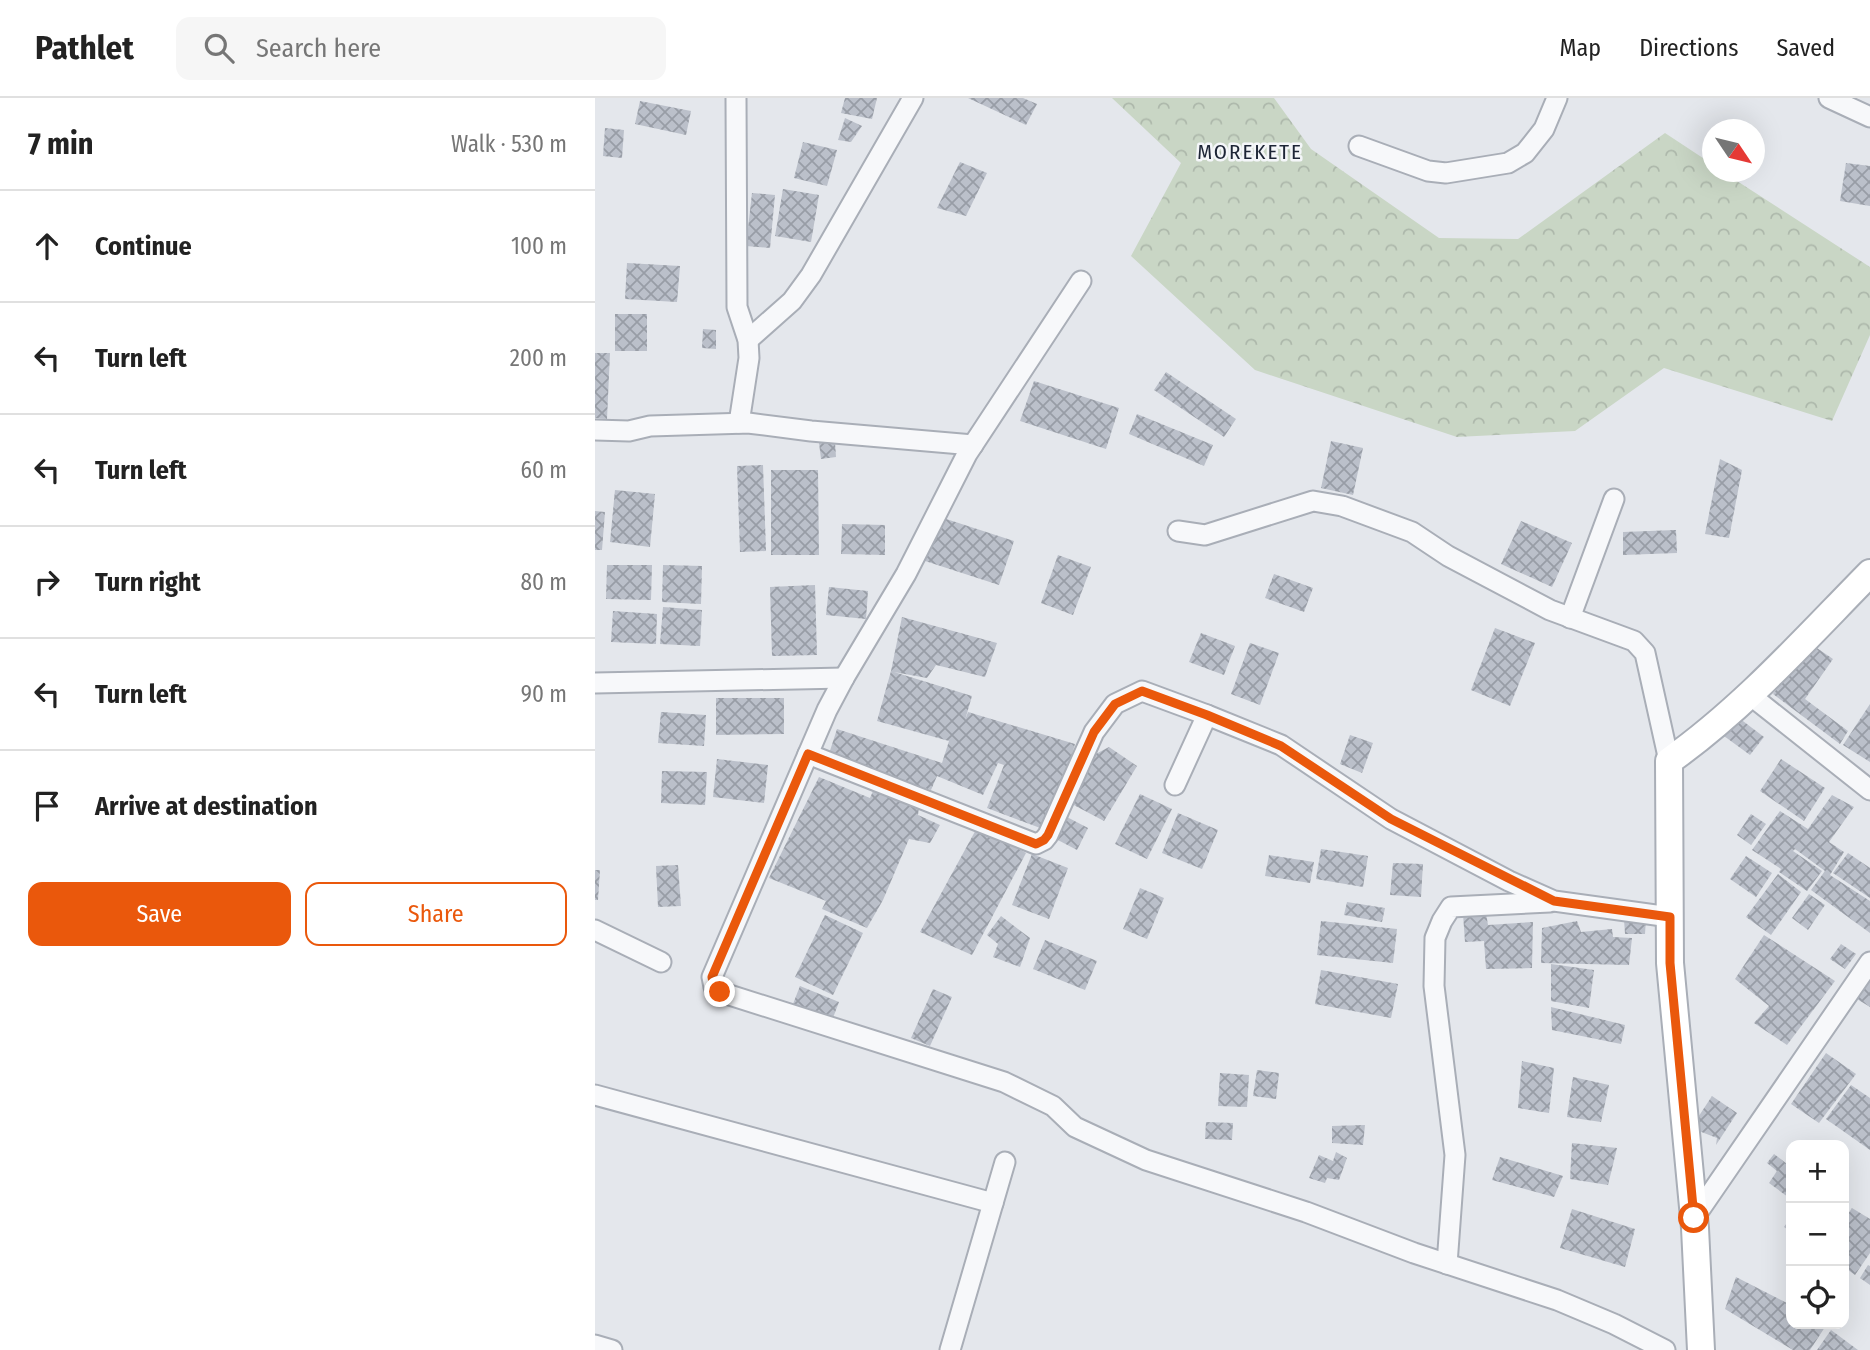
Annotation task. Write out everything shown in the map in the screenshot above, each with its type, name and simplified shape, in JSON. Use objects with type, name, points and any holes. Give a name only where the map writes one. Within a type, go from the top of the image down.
[{"type":"street","points":[[736,98],[737,307],[748,340],[749,358],[739,423]]},
{"type":"street","points":[[748,340],[792,302],[811,275],[913,98]]},
{"type":"street","points":[[1359,146],[1428,171],[1446,173],[1508,163],[1525,153],[1544,129],[1557,98]]},
{"type":"street","points":[[1829,98],[1870,117]]},
{"type":"street","points":[[1081,281],[973,445],[906,574],[844,678],[808,754],[712,977],[714,987],[720,992],[1004,1082],[1053,1106],[1075,1127],[1146,1160],[1307,1212],[1447,1264],[1557,1300],[1614,1324],[1665,1350]]},
{"type":"street","points":[[595,430],[629,431],[650,426],[739,423],[973,445]]},
{"type":"street","points":[[1570,618],[1614,499]]},
{"type":"street","points":[[1178,531],[1205,535],[1313,501],[1342,506],[1412,532],[1448,556],[1550,610],[1634,641],[1645,653],[1669,761],[1670,963],[1694,1218],[1701,1350]]},
{"type":"street","points":[[1669,761],[1750,695],[1870,573]]},
{"type":"street","points":[[595,683],[844,678]]},
{"type":"street","points":[[808,754],[1036,844],[1048,835],[1094,732],[1115,704],[1142,691],[1281,746],[1391,819],[1497,875],[1554,901]]},
{"type":"street","points":[[1750,695],[1870,790]]},
{"type":"street","points":[[1175,785],[1207,715]]},
{"type":"street","points":[[1447,1264],[1455,1154],[1434,986],[1435,938],[1442,921],[1451,907],[1554,901],[1670,917]]},
{"type":"street","points":[[595,930],[661,962]]},
{"type":"street","points":[[1694,1218],[1870,962]]},
{"type":"street","points":[[595,1095],[993,1203]]},
{"type":"street","points":[[952,1349],[1005,1162]]},
{"type":"street","points":[[595,1345],[612,1350]]},
{"type":"green space","points":[[1112,98],[1274,98],[1311,149],[1439,238],[1518,239],[1665,133],[1702,157],[1702,182],[1738,182],[1870,267],[1870,335],[1832,421],[1664,368],[1575,431],[1457,437],[1255,370],[1131,256],[1181,163]]},
{"type":"building","points":[[845,98],[877,98],[872,119],[841,113]]},
{"type":"building","points":[[968,98],[1023,98],[1037,104],[1026,125]]},
{"type":"building","points":[[640,101],[691,111],[686,135],[635,124]]},
{"type":"building","points":[[845,118],[862,126],[851,142],[838,140]]},
{"type":"building","points":[[605,128],[624,130],[622,158],[603,156]]},
{"type":"building","points":[[803,142],[837,150],[827,186],[794,178]]},
{"type":"building","points":[[960,162],[987,173],[966,216],[937,208]]},
{"type":"building","points":[[1846,163],[1870,166],[1870,206],[1840,201]]},
{"type":"building","points":[[783,189],[819,195],[811,242],[775,236]]},
{"type":"building","points":[[752,193],[775,195],[770,248],[746,246]]},
{"type":"building","points":[[627,263],[680,266],[677,302],[625,299]]},
{"type":"building","points":[[615,314],[647,314],[647,351],[615,351]]},
{"type":"building","points":[[703,329],[716,330],[716,349],[702,348]]},
{"type":"building","points":[[595,353],[610,353],[607,419],[595,418]]},
{"type":"building","points":[[1166,372],[1236,419],[1224,437],[1154,390]]},
{"type":"building","points":[[1034,381],[1119,408],[1106,449],[1020,421]]},
{"type":"building","points":[[1137,414],[1213,445],[1204,466],[1129,434]]},
{"type":"building","points":[[1331,441],[1363,448],[1353,495],[1321,488]]},
{"type":"building","points":[[835,442],[836,457],[821,459],[819,443]]},
{"type":"building","points":[[1720,459],[1742,470],[1729,538],[1705,534]]},
{"type":"building","points":[[763,465],[766,551],[740,552],[737,466]]},
{"type":"building","points":[[771,470],[818,470],[819,555],[771,555]]},
{"type":"building","points":[[615,490],[655,494],[650,547],[610,542]]},
{"type":"building","points":[[595,511],[605,512],[602,550],[595,550]]},
{"type":"building","points":[[937,516],[1014,541],[999,585],[922,560]]},
{"type":"building","points":[[1521,521],[1572,543],[1552,587],[1501,564]]},
{"type":"building","points":[[842,524],[885,525],[885,555],[841,554]]},
{"type":"building","points":[[1676,530],[1677,553],[1623,555],[1623,532]]},
{"type":"building","points":[[1058,555],[1091,567],[1073,615],[1041,603]]},
{"type":"building","points":[[607,565],[652,565],[651,600],[606,599]]},
{"type":"building","points":[[663,565],[702,566],[701,604],[662,602]]},
{"type":"building","points":[[1274,574],[1313,588],[1304,612],[1265,598]]},
{"type":"building","points":[[815,585],[817,655],[772,656],[770,587]]},
{"type":"building","points":[[829,587],[868,591],[866,619],[826,615]]},
{"type":"building","points":[[663,607],[702,610],[700,646],[660,644]]},
{"type":"building","points":[[613,611],[657,614],[656,644],[611,642]]},
{"type":"building","points":[[902,617],[997,643],[985,677],[936,665],[927,678],[894,672],[972,696],[965,720],[968,712],[1075,744],[1062,789],[1043,829],[987,808],[1004,765],[998,763],[983,795],[937,776],[931,790],[827,760],[837,729],[942,763],[949,741],[877,721]]},
{"type":"building","points":[[1495,628],[1535,643],[1510,706],[1471,690]]},
{"type":"building","points":[[1201,633],[1235,646],[1224,675],[1189,662]]},
{"type":"building","points":[[1250,643],[1279,653],[1260,705],[1231,694]]},
{"type":"building","points":[[1811,644],[1833,659],[1805,699],[1848,731],[1840,744],[1773,694]]},
{"type":"building","points":[[716,698],[784,698],[784,734],[716,735]]},
{"type":"building","points":[[1870,704],[1870,762],[1843,745]]},
{"type":"building","points":[[661,712],[706,715],[704,746],[658,743]]},
{"type":"building","points":[[1739,718],[1764,737],[1750,755],[1724,736]]},
{"type":"building","points":[[1350,735],[1373,743],[1362,773],[1340,764]]},
{"type":"building","points":[[1109,747],[1137,766],[1104,821],[1070,803],[1092,756]]},
{"type":"building","points":[[717,759],[768,765],[764,803],[713,797]]},
{"type":"building","points":[[1781,759],[1825,788],[1804,821],[1760,791]]},
{"type":"building","points":[[662,771],[707,772],[705,805],[661,803]]},
{"type":"building","points":[[819,777],[870,798],[873,791],[919,807],[918,815],[940,825],[930,843],[909,839],[883,900],[867,928],[822,909],[826,901],[769,878]]},
{"type":"building","points":[[1140,794],[1172,809],[1147,859],[1115,844]]},
{"type":"building","points":[[1832,795],[1854,807],[1829,842],[1844,852],[1830,875],[1870,901],[1870,933],[1811,890],[1825,871],[1795,849],[1793,851],[1822,871],[1807,891],[1752,850],[1780,811],[1808,829]]},
{"type":"building","points":[[1178,813],[1218,830],[1202,869],[1162,853]]},
{"type":"building","points":[[1751,814],[1766,824],[1751,845],[1737,835]]},
{"type":"building","points":[[1065,816],[1088,828],[1077,850],[1054,838]]},
{"type":"building","points":[[978,826],[1026,853],[972,955],[920,932]]},
{"type":"building","points":[[1321,849],[1368,856],[1363,887],[1316,879]]},
{"type":"building","points":[[1848,853],[1870,868],[1870,898],[1833,873]]},
{"type":"building","points":[[1032,854],[1068,868],[1049,919],[1012,905]]},
{"type":"building","points":[[1269,855],[1314,862],[1310,883],[1265,876]]},
{"type":"building","points":[[1746,856],[1772,873],[1756,897],[1730,879]]},
{"type":"building","points":[[1393,863],[1423,864],[1421,897],[1390,895]]},
{"type":"building","points":[[678,865],[681,906],[658,907],[656,866]]},
{"type":"building","points":[[595,870],[600,870],[598,900],[595,900]]},
{"type":"building","points":[[1778,874],[1801,892],[1771,935],[1746,917]]},
{"type":"building","points":[[1140,888],[1164,898],[1147,939],[1123,929]]},
{"type":"building","points":[[1809,894],[1825,905],[1808,930],[1792,918]]},
{"type":"building","points":[[1347,902],[1385,908],[1382,922],[1344,915]]},
{"type":"building","points":[[1486,913],[1488,925],[1533,922],[1532,968],[1486,969],[1484,941],[1465,942],[1463,914]]},
{"type":"building","points":[[825,915],[863,933],[833,995],[795,977]]},
{"type":"building","points":[[1001,916],[1030,938],[1020,967],[993,957],[998,944],[987,935]]},
{"type":"building","points":[[1624,919],[1646,919],[1645,934],[1625,934]]},
{"type":"building","points":[[1321,921],[1397,929],[1393,963],[1317,955]]},
{"type":"building","points":[[1577,921],[1581,932],[1612,929],[1613,937],[1632,938],[1629,965],[1541,963],[1542,928]]},
{"type":"building","points":[[1764,935],[1835,981],[1787,1045],[1754,1023],[1769,1006],[1735,979]]},
{"type":"building","points":[[1045,940],[1097,961],[1085,990],[1033,969]]},
{"type":"building","points":[[1841,944],[1856,954],[1845,969],[1830,959]]},
{"type":"building","points":[[1551,964],[1594,970],[1589,1008],[1551,1001]]},
{"type":"building","points":[[1321,970],[1398,984],[1391,1018],[1315,1004]]},
{"type":"building","points":[[1870,980],[1870,1007],[1857,999]]},
{"type":"building","points":[[800,986],[839,1002],[831,1023],[791,1009]]},
{"type":"building","points":[[933,989],[952,997],[930,1046],[911,1038]]},
{"type":"building","points":[[1551,1007],[1625,1025],[1621,1044],[1552,1030]]},
{"type":"building","points":[[1826,1053],[1856,1074],[1819,1123],[1791,1104]]},
{"type":"building","points":[[1522,1061],[1554,1068],[1549,1113],[1518,1108]]},
{"type":"building","points":[[1257,1070],[1279,1073],[1276,1099],[1253,1096]]},
{"type":"building","points":[[1220,1073],[1249,1075],[1247,1107],[1218,1106]]},
{"type":"building","points":[[1573,1077],[1609,1085],[1601,1122],[1567,1117]]},
{"type":"building","points":[[1851,1085],[1870,1098],[1870,1150],[1826,1119]]},
{"type":"building","points":[[1712,1096],[1737,1113],[1716,1145],[1717,1138],[1691,1128]]},
{"type":"building","points":[[1206,1122],[1233,1123],[1232,1140],[1205,1139]]},
{"type":"building","points":[[1365,1125],[1363,1145],[1332,1143],[1332,1126]]},
{"type":"building","points":[[1572,1143],[1617,1148],[1608,1185],[1570,1179]]},
{"type":"building","points":[[1336,1152],[1347,1158],[1339,1180],[1327,1178],[1325,1183],[1309,1178],[1319,1155],[1333,1161]]},
{"type":"building","points":[[1774,1154],[1786,1163],[1786,1196],[1769,1183],[1777,1171],[1767,1163]]},
{"type":"building","points":[[1500,1157],[1563,1176],[1554,1197],[1492,1180]]},
{"type":"building","points":[[1852,1208],[1870,1219],[1870,1253],[1855,1275],[1849,1271],[1849,1212]]},
{"type":"building","points":[[1572,1209],[1635,1229],[1625,1267],[1560,1248]]},
{"type":"building","points":[[1868,1265],[1870,1266],[1870,1285],[1860,1278]]},
{"type":"building","points":[[1736,1277],[1786,1302],[1786,1329],[1824,1329],[1810,1350],[1793,1350],[1725,1309]]},
{"type":"building","points":[[1831,1330],[1858,1350],[1817,1350]]},
{"type":"district","name":"MOREKETE","points":[[1250,152]]},
{"type":"route","points":[[720,992],[714,987],[712,977],[808,754],[1036,844],[1048,835],[1094,732],[1115,704],[1142,691],[1281,746],[1361,801],[1412,831],[1554,901],[1670,917],[1670,963],[1694,1218]]}]
